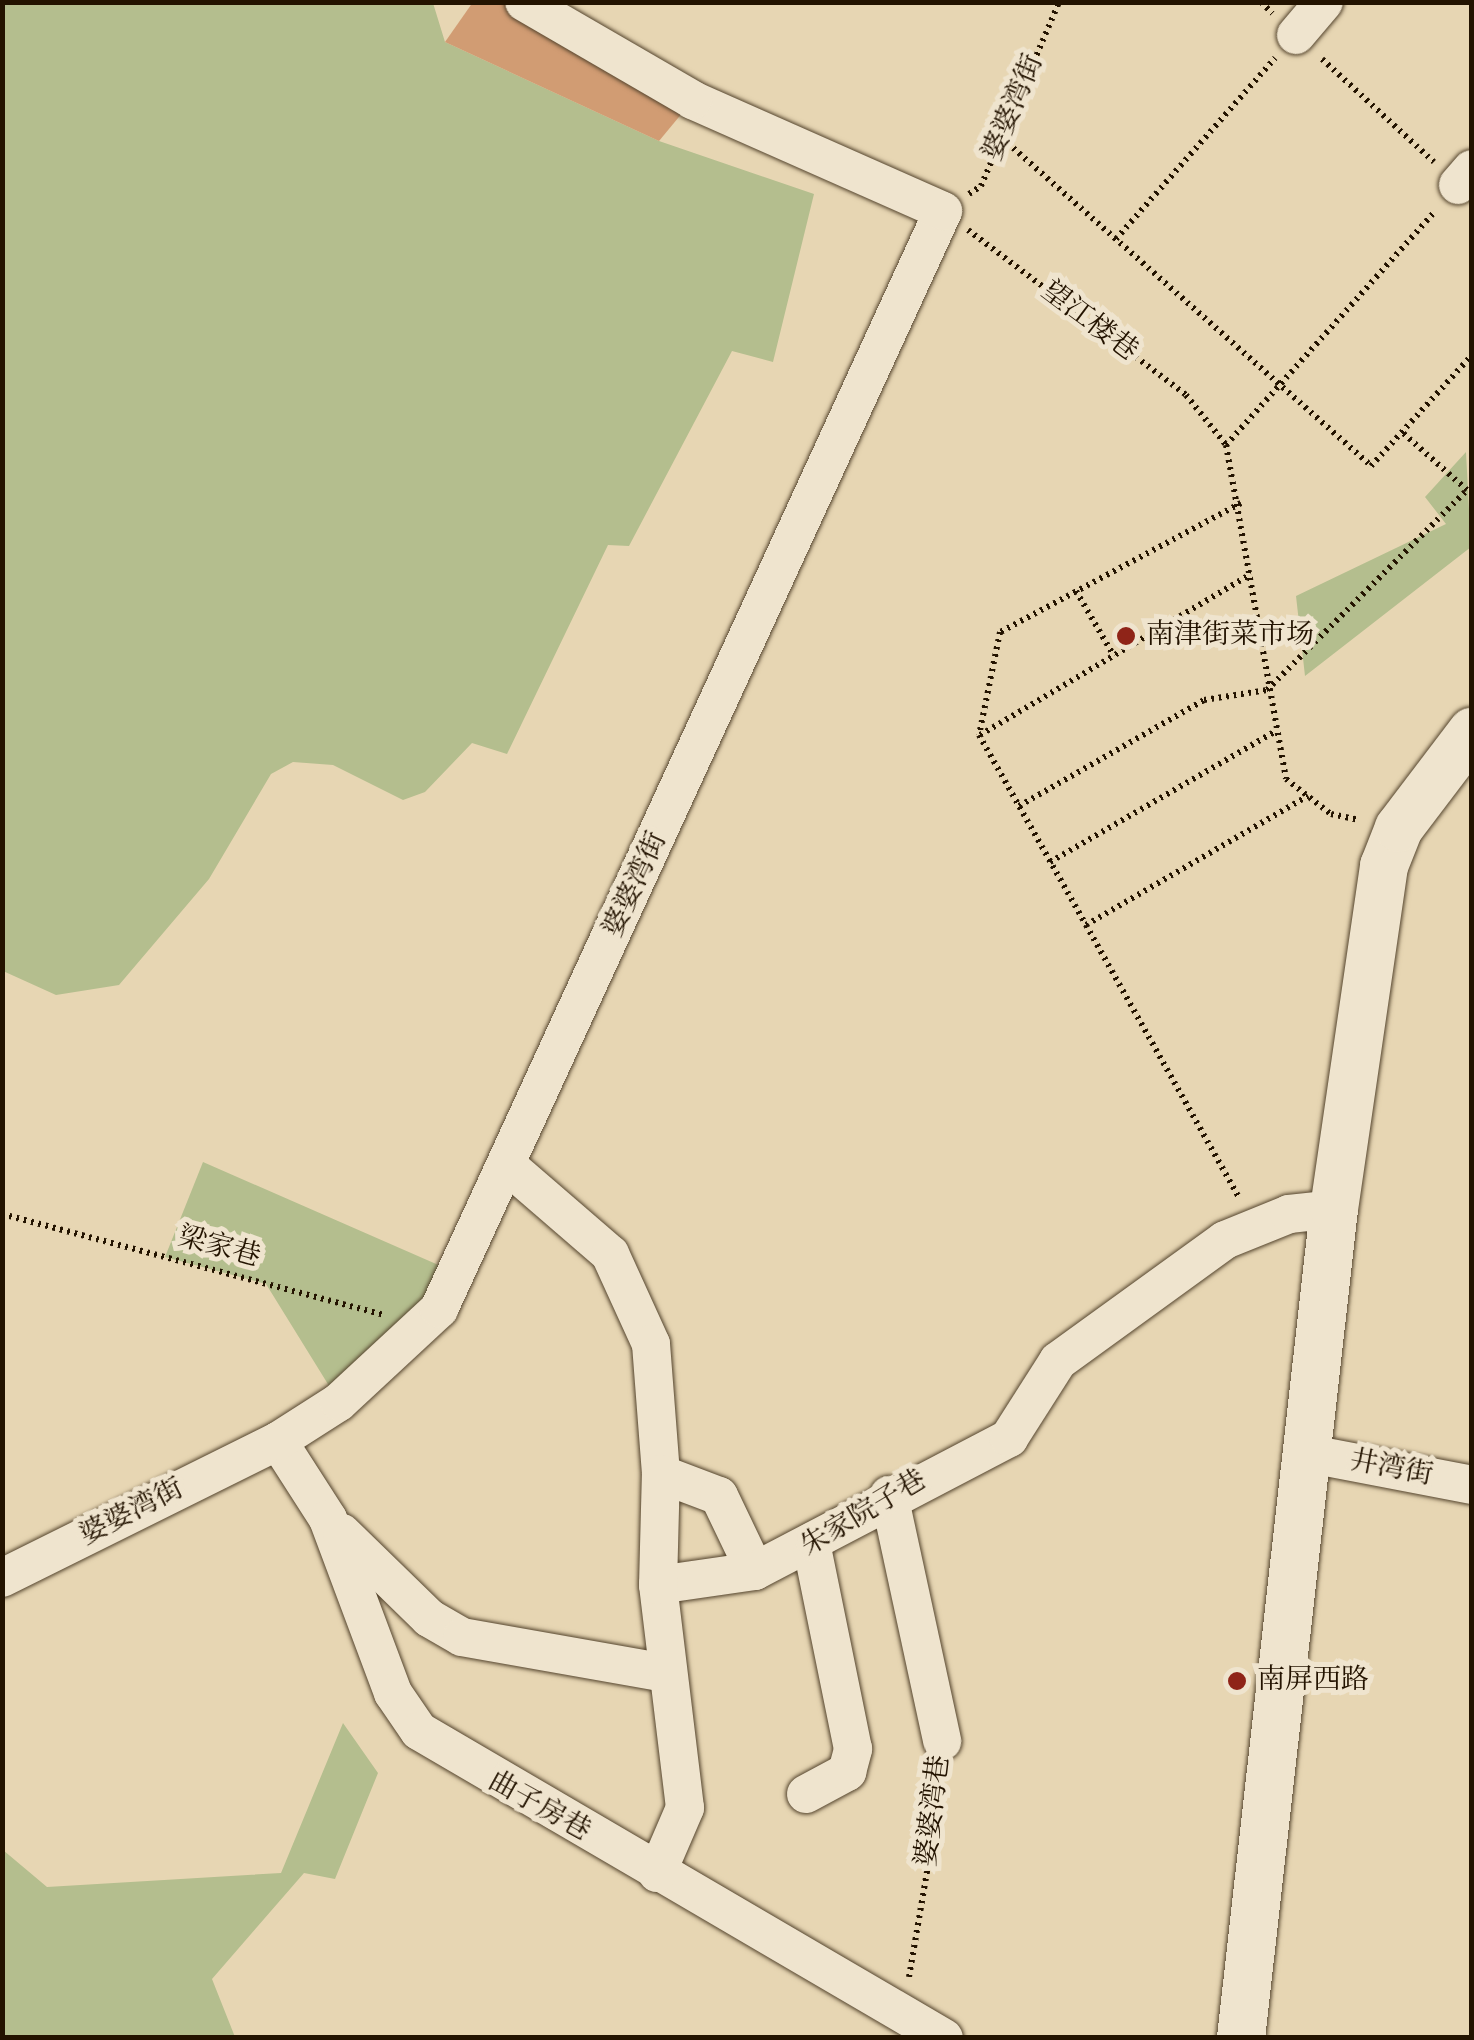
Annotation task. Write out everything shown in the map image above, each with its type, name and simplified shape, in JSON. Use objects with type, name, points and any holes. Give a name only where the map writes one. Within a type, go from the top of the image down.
[{"type":"street","points":[[524,2],[693,100],[943,211]]},
{"type":"street","points":[[1296,35],[1324,2]]},
{"type":"street","name":"婆婆湾街","points":[[2,1578],[278,1441],[339,1402],[425,1326],[507,1166],[943,211]]},
{"type":"street","points":[[1241,2038],[1310,1454],[1334,1209],[1384,866],[1400,828],[1472,732]]},
{"type":"street","points":[[507,1166],[586,1226],[637,1302],[651,1344],[661,1474],[658,1584],[685,1808],[657,1873]]},
{"type":"street","name":"朱家院子巷","points":[[658,1584],[754,1570],[812,1547],[889,1495],[1008,1438],[1058,1361],[1254,1224],[1334,1209]]},
{"type":"street","name":"曲子房巷","points":[[278,1441],[328,1519],[393,1692],[419,1731],[944,2038]]},
{"type":"street","name":"井湾街","points":[[1310,1454],[1472,1485]]},
{"type":"street","points":[[661,1474],[719,1496],[754,1570]]},
{"type":"street","name":"婆婆湾巷","points":[[889,1495],[942,1741]]},
{"type":"street","points":[[328,1519],[399,1592],[462,1637],[666,1673]]},
{"type":"street","points":[[806,1794],[847,1772],[853,1749],[812,1547]]},
{"type":"path","name":"婆婆湾街","points":[[943,211],[981,186],[1060,2]]},
{"type":"path","points":[[1226,445],[1465,177],[1261,2]]},
{"type":"path","points":[[1116,239],[1296,35]]},
{"type":"path","points":[[1002,138],[1371,466],[1472,355]]},
{"type":"path","name":"望江楼巷","points":[[943,211],[1186,395],[1226,445],[1241,503],[1267,690],[1286,779],[1331,814],[1400,828]]},
{"type":"path","points":[[1019,806],[1204,700],[1267,690],[1468,490],[1402,432]]},
{"type":"path","points":[[1241,503],[1000,632],[980,735],[1254,1224]]},
{"type":"path","points":[[980,735],[1251,574]]},
{"type":"path","points":[[1076,591],[1114,656]]},
{"type":"path","points":[[1050,862],[1274,732]]},
{"type":"path","points":[[1086,925],[1308,796]]},
{"type":"path","name":"梁家巷","points":[[2,1214],[425,1326]]},
{"type":"path","name":"婆婆湾巷","points":[[903,2011],[942,1741]]},
{"type":"green space","points":[[3,3],[433,3],[445,42],[659,141],[814,194],[773,362],[732,351],[629,546],[608,545],[507,754],[472,743],[425,792],[403,800],[333,765],[293,762],[271,774],[209,879],[119,985],[56,995],[3,971]]},
{"type":"green space","points":[[1466,452],[1471,547],[1305,676],[1296,596],[1446,524],[1425,497]]},
{"type":"green space","points":[[203,1162],[459,1274],[339,1402],[266,1284],[165,1257]]},
{"type":"green space","points":[[343,1723],[378,1773],[335,1879],[304,1873],[212,1979],[235,2037],[3,2037],[3,1850],[47,1887],[281,1873]]},
{"type":"building","points":[[473,2],[524,2],[693,100],[659,141],[445,42]]},
{"type":"place","name":"南津街菜市场","points":[[1126,636]]},
{"type":"place","name":"南屏西路","points":[[1237,1681]]}]
